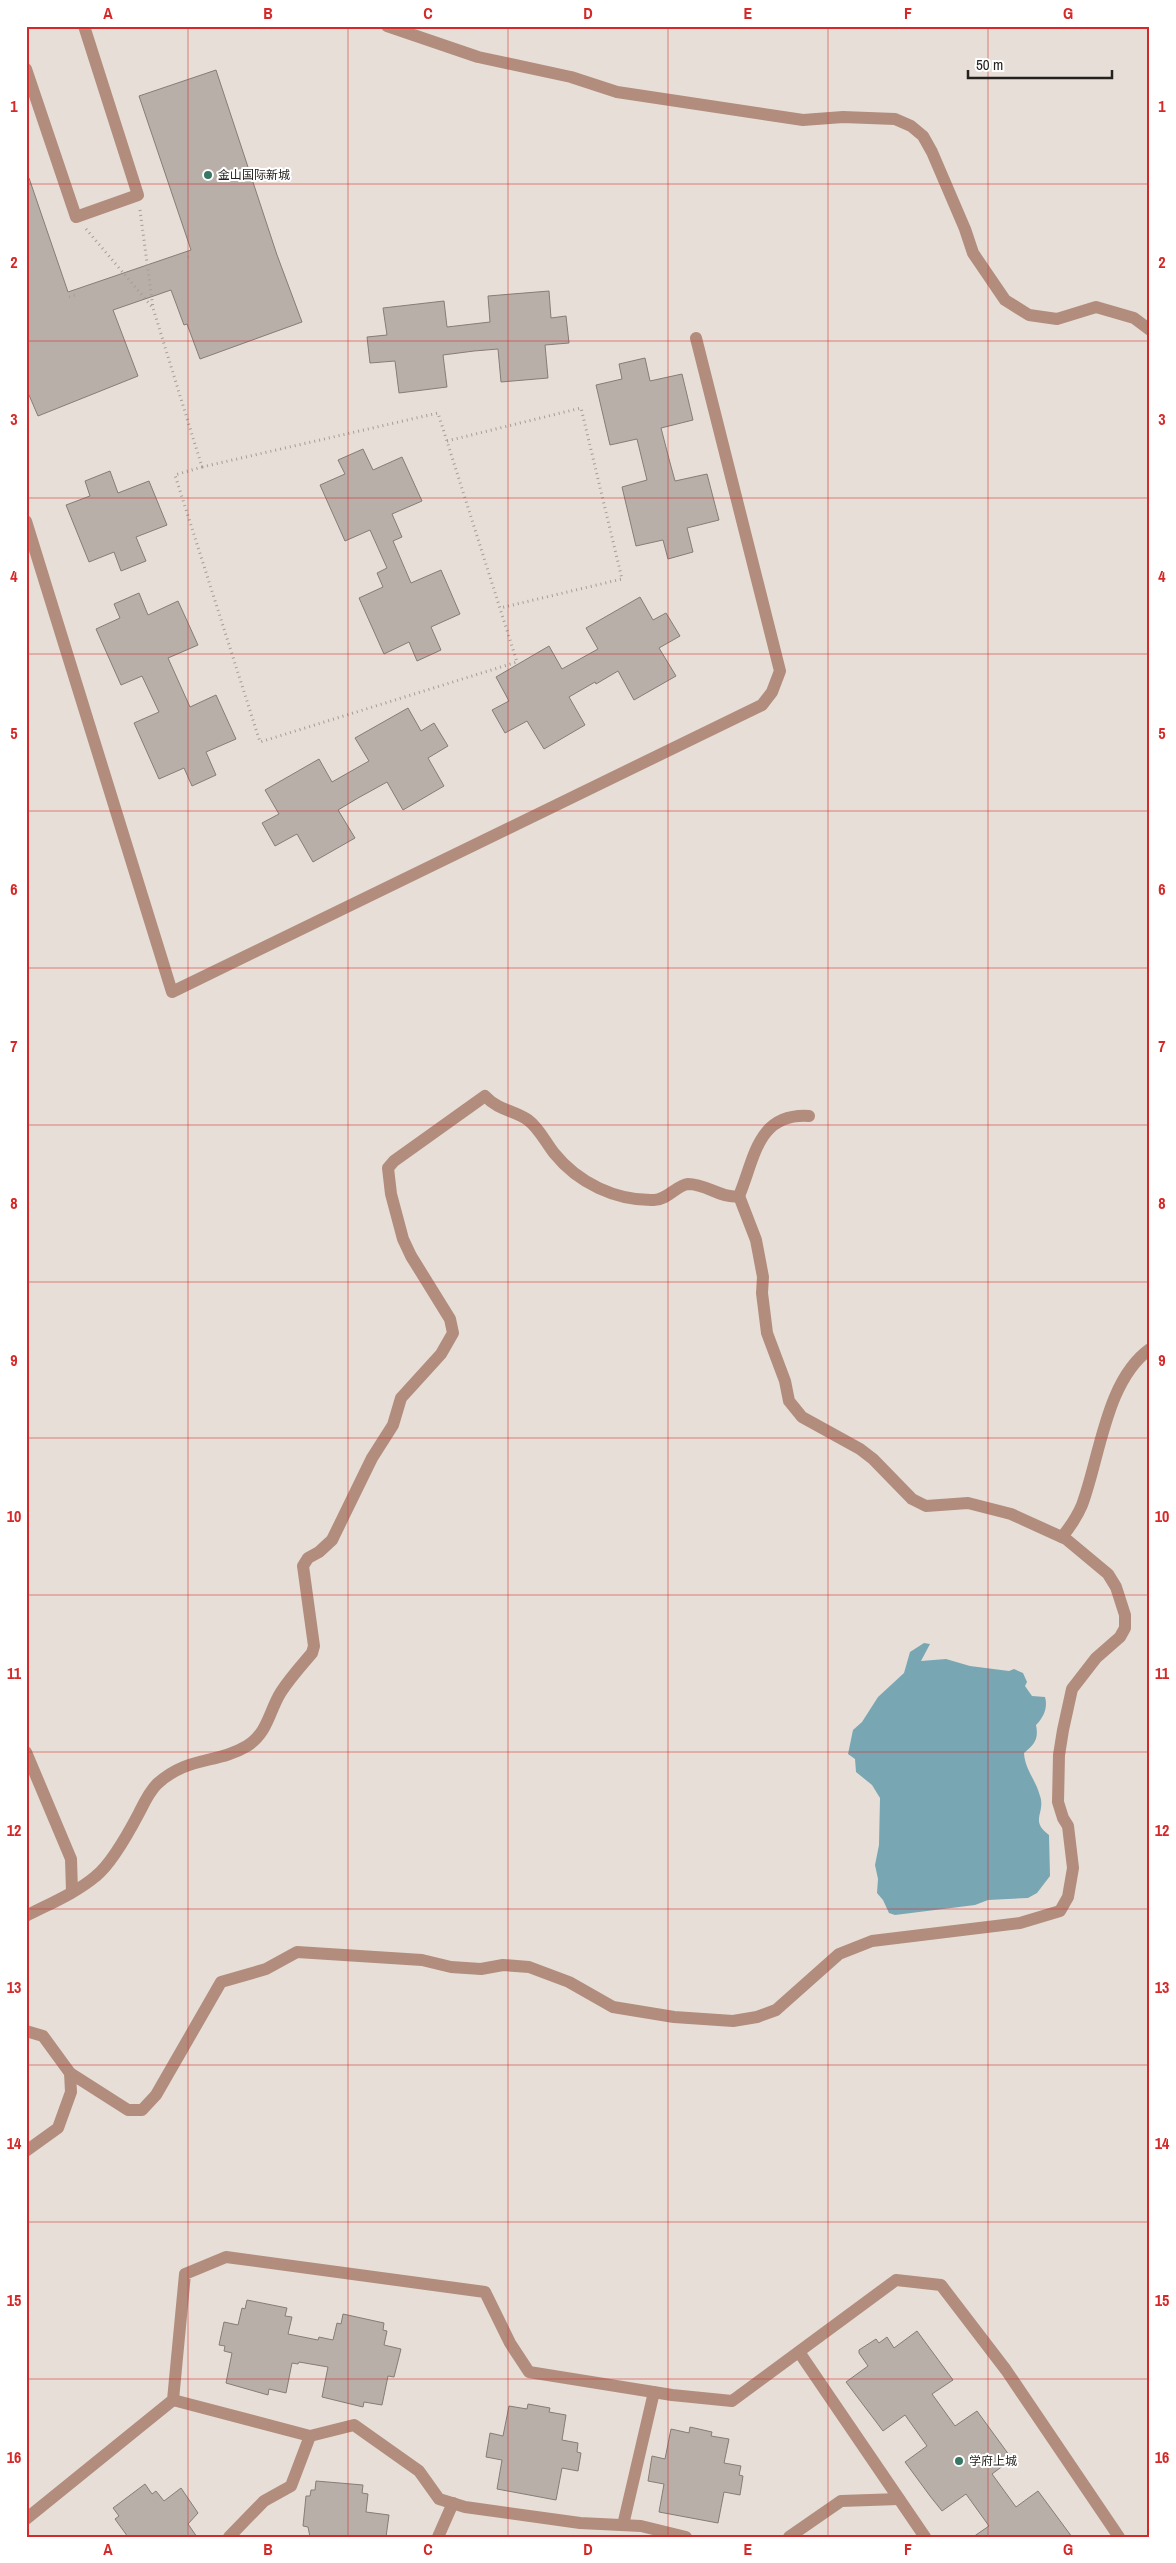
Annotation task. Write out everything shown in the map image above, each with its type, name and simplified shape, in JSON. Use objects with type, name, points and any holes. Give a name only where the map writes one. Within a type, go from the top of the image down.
[{"type":"street","points":[[26,69],[32,103],[76,217],[138,194],[84,26]]},
{"type":"street","points":[[387,26],[478,57],[571,77],[617,92],[803,120],[843,117],[895,119],[911,126],[924,136],[965,229],[972,253],[1005,300],[1029,315],[1057,319],[1096,307],[1134,318],[1150,330]]},
{"type":"street","points":[[26,521],[172,992],[762,705],[772,692],[780,672],[696,338]]},
{"type":"street","points":[[26,1916],[96,1876],[105,1866],[156,1785],[181,1768],[200,1760],[221,1757],[248,1746],[264,1730],[274,1704],[312,1653],[314,1646],[303,1566],[308,1558],[319,1552],[332,1540],[372,1458],[393,1425],[401,1398],[449,1343],[453,1333],[450,1320],[411,1256],[397,1220],[388,1168],[394,1161],[485,1096],[503,1110],[528,1120],[570,1169],[600,1190],[638,1199],[657,1200],[686,1184],[707,1187],[730,1198],[739,1196]]},
{"type":"street","points":[[26,2031],[43,2036],[70,2073],[128,2110],[142,2110],[156,2095],[221,1982],[266,1969],[297,1952],[422,1960],[451,1967],[481,1969],[503,1965],[529,1967],[569,1982],[613,2007],[674,2017],[733,2021],[757,2017],[776,2010],[839,1954],[857,1945],[872,1941],[1020,1923],[1060,1911],[1068,1897],[1073,1868],[1068,1826],[1063,1818],[1058,1802],[1059,1755],[1067,1704],[1072,1689],[1096,1658],[1120,1637],[1125,1628],[1121,1601],[1108,1574],[1062,1537],[1010,1514],[968,1502],[926,1506],[912,1499],[873,1459],[860,1449],[802,1417],[789,1402],[785,1381],[768,1333],[762,1293],[763,1277],[756,1240],[739,1196],[760,1138],[769,1128],[795,1115],[809,1116]]},
{"type":"street","points":[[1062,1537],[1081,1506],[1118,1392],[1132,1364],[1150,1349]]},
{"type":"street","points":[[26,1752],[71,1859],[72,1891]]},
{"type":"street","points":[[26,2152],[58,2128],[71,2092],[70,2073]]},
{"type":"street","points":[[26,2519],[173,2400],[185,2274],[226,2257],[486,2292],[510,2343],[529,2372],[654,2392],[732,2401],[896,2280],[941,2285],[1006,2370],[1120,2537]]},
{"type":"street","points":[[800,2352],[925,2537]]},
{"type":"street","points":[[623,2525],[654,2392]]},
{"type":"street","points":[[173,2400],[310,2436],[354,2425],[419,2471],[439,2499],[465,2507],[580,2522],[641,2526],[686,2537]]},
{"type":"street","points":[[229,2537],[264,2501],[291,2486],[310,2436]]},
{"type":"street","points":[[789,2537],[841,2501],[899,2499]]},
{"type":"street","points":[[438,2537],[452,2503]]},
{"type":"path","points":[[138,194],[153,308],[202,467]]},
{"type":"path","points":[[76,217],[153,308]]},
{"type":"path","points":[[70,297],[75,295]]},
{"type":"path","points":[[447,441],[581,408],[622,579],[500,608]]},
{"type":"path","points":[[438,413],[447,441],[517,662],[260,742],[175,475],[202,467],[438,413]]},
{"type":"water","points":[[924,1643],[930,1644],[921,1661],[946,1659],[970,1666],[1009,1671],[1014,1669],[1023,1673],[1027,1682],[1025,1686],[1032,1696],[1045,1697],[1046,1708],[1036,1725],[1036,1738],[1024,1753],[1026,1765],[1040,1796],[1040,1825],[1049,1835],[1050,1876],[1037,1893],[1028,1898],[988,1900],[975,1905],[895,1915],[889,1913],[883,1900],[877,1893],[878,1879],[875,1865],[879,1845],[880,1798],[872,1785],[856,1772],[855,1759],[848,1754],[853,1730],[862,1722],[878,1697],[904,1673],[910,1652]]},
{"type":"building","points":[[216,70],[277,255],[302,322],[200,359],[187,324],[184,325],[171,290],[113,310],[138,376],[38,416],[26,388],[26,179],[29,178],[68,292],[191,250],[139,96]]},
{"type":"building","points":[[549,291],[551,318],[566,316],[569,343],[545,345],[548,378],[501,382],[498,349],[474,351],[443,355],[447,387],[399,393],[395,361],[370,363],[367,337],[387,335],[383,308],[444,301],[447,327],[490,322],[488,296]]},
{"type":"building","points":[[645,358],[650,381],[682,374],[693,420],[661,428],[675,481],[707,474],[719,520],[687,528],[693,552],[668,559],[663,540],[636,546],[622,487],[647,480],[637,439],[610,445],[596,385],[622,379],[619,364]]},
{"type":"building","points":[[363,449],[373,470],[402,457],[422,501],[392,514],[402,537],[393,541],[411,583],[441,570],[460,614],[431,627],[441,650],[417,661],[409,642],[384,654],[359,598],[383,587],[377,573],[387,568],[370,530],[345,541],[320,485],[345,474],[338,460]]},
{"type":"building","points":[[110,471],[118,493],[149,481],[167,525],[136,537],[146,561],[121,571],[114,552],[89,562],[66,505],[90,496],[85,481]]},
{"type":"building","points":[[139,593],[148,615],[178,601],[198,645],[168,658],[190,707],[216,695],[236,739],[206,752],[216,775],[192,786],[184,768],[159,779],[134,723],[159,712],[142,676],[121,685],[96,629],[120,618],[114,604]]},
{"type":"building","points":[[640,597],[653,620],[666,613],[680,636],[659,648],[676,676],[634,700],[618,671],[596,684],[595,682],[569,697],[585,725],[544,749],[527,721],[505,733],[492,710],[509,701],[496,677],[549,646],[562,669],[598,649],[586,628]]},
{"type":"building","points":[[408,708],[421,731],[434,723],[448,746],[428,758],[444,786],[403,810],[387,782],[358,798],[338,810],[355,838],[313,862],[297,834],[275,846],[262,823],[279,814],[265,790],[319,759],[332,782],[369,761],[355,738]]},
{"type":"building","points":[[247,2300],[287,2308],[285,2316],[292,2317],[288,2334],[318,2340],[319,2337],[333,2340],[337,2323],[341,2324],[343,2314],[384,2323],[383,2330],[387,2331],[384,2345],[401,2349],[394,2377],[388,2376],[382,2405],[364,2402],[363,2407],[322,2397],[328,2367],[299,2362],[298,2364],[292,2363],[286,2393],[269,2389],[268,2395],[226,2383],[232,2353],[224,2351],[225,2346],[219,2345],[224,2322],[238,2325],[242,2308],[245,2309]]},
{"type":"building","points":[[917,2331],[953,2380],[932,2394],[955,2426],[977,2411],[1012,2459],[992,2474],[1016,2507],[1038,2491],[1072,2537],[973,2537],[989,2526],[966,2494],[942,2511],[930,2496],[905,2462],[927,2446],[905,2415],[883,2431],[846,2382],[868,2366],[859,2350],[876,2339],[879,2343],[887,2337],[894,2348]]},
{"type":"building","points":[[528,2404],[550,2408],[549,2412],[566,2415],[562,2440],[578,2443],[577,2452],[581,2453],[578,2471],[562,2468],[556,2500],[497,2489],[502,2460],[486,2457],[490,2433],[503,2436],[509,2406],[527,2409]]},
{"type":"building","points":[[690,2427],[712,2432],[711,2436],[729,2439],[724,2463],[741,2466],[739,2475],[743,2476],[740,2495],[724,2492],[718,2523],[659,2512],[664,2484],[648,2481],[652,2456],[665,2459],[671,2429],[689,2433]]},
{"type":"building","points":[[316,2481],[363,2485],[362,2493],[368,2494],[366,2512],[389,2515],[386,2537],[310,2537],[308,2527],[303,2526],[306,2496],[310,2496],[311,2490],[315,2490]]},
{"type":"building","points":[[145,2484],[152,2494],[156,2491],[164,2501],[181,2488],[198,2513],[188,2524],[197,2537],[128,2537],[115,2519],[119,2516],[113,2508]]},
{"type":"place","name":"金山国际新城","points":[[208,175]]},
{"type":"place","name":"学府上城","points":[[959,2461]]}]
